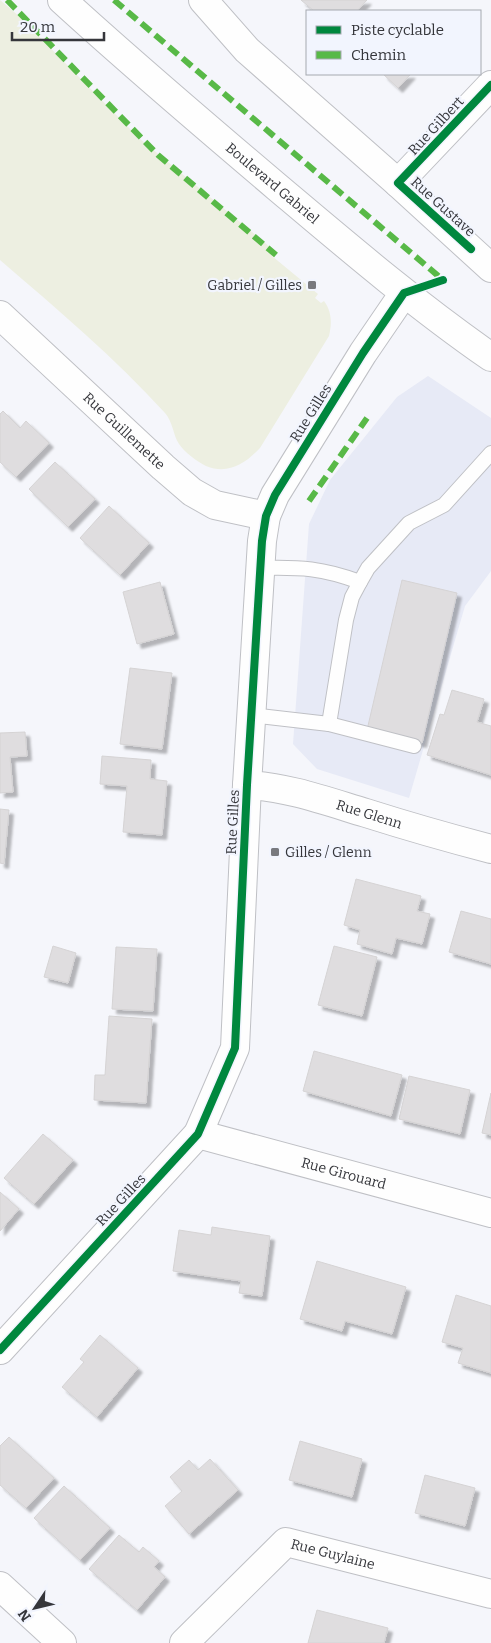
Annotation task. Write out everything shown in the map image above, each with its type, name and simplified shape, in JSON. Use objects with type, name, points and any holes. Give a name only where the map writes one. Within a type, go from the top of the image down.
[{"type":"street","name":"Boulevard Gabriel","points":[[62,0],[205,126],[404,293],[450,329],[491,357]]},
{"type":"street","name":"Rue Gustave","points":[[203,0],[247,50],[491,268]]},
{"type":"street","name":"Rue Gilbert","points":[[398,183],[491,85]]},
{"type":"street","name":"Rue Gilles","points":[[0,1350],[198,1134],[234,1048],[251,715],[262,541],[266,516],[279,488],[368,345],[404,293]]},
{"type":"street","name":"Rue Guillemette","points":[[0,315],[162,467],[192,492],[215,505],[266,516]]},
{"type":"street","name":"Rue Glenn","points":[[247,784],[298,792],[437,835],[491,849]]},
{"type":"street","name":"Rue Girouard","points":[[198,1134],[491,1213]]},
{"type":"street","name":"Rue Guylaine","points":[[184,1643],[286,1542],[491,1594]]},
{"type":"street","points":[[0,1586],[62,1643]]},
{"type":"lane","points":[[328,724],[346,620],[352,597],[368,568],[409,523],[444,505],[491,453]]},
{"type":"lane","points":[[261,568],[298,567],[323,570],[360,582]]},
{"type":"lane","points":[[251,715],[328,724],[414,746]]},
{"type":"shaded area","points":[[0,0],[20,17],[139,138],[276,252],[272,256],[318,294],[315,298],[321,303],[324,301],[327,305],[331,318],[329,336],[260,448],[242,463],[222,469],[206,466],[195,459],[181,447],[168,417],[146,393],[85,334],[0,260]]},
{"type":"shaded area","points":[[428,376],[491,418],[491,571],[465,606],[409,798],[317,769],[293,744],[309,524],[330,480],[397,397]]},
{"type":"building","points":[[301,0],[367,0],[358,10],[313,10]]},
{"type":"building","points":[[384,75],[410,75],[398,88]]},
{"type":"building","points":[[3,411],[20,428],[26,421],[49,443],[16,477],[0,462],[0,414]]},
{"type":"building","points":[[55,462],[95,499],[68,527],[29,489]]},
{"type":"building","points":[[109,506],[149,543],[120,575],[80,538]]},
{"type":"building","points":[[402,580],[457,593],[422,743],[367,730]]},
{"type":"building","points":[[160,582],[174,634],[137,644],[123,592]]},
{"type":"building","points":[[130,668],[172,673],[162,749],[120,744]]},
{"type":"building","points":[[452,690],[484,699],[477,722],[491,726],[491,775],[427,755],[440,714],[444,715]]},
{"type":"building","points":[[25,732],[27,756],[10,757],[13,792],[0,793],[0,733]]},
{"type":"building","points":[[102,756],[151,760],[150,779],[167,781],[162,835],[123,832],[127,786],[100,784]]},
{"type":"building","points":[[0,809],[9,810],[4,864],[0,863]]},
{"type":"building","points":[[356,879],[421,896],[417,911],[430,914],[422,944],[396,938],[392,954],[357,944],[360,930],[344,925]]},
{"type":"building","points":[[461,911],[491,919],[491,964],[449,952]]},
{"type":"building","points":[[53,946],[76,953],[68,983],[44,977]]},
{"type":"building","points":[[334,946],[377,957],[362,1016],[318,1005]]},
{"type":"building","points":[[116,947],[157,949],[153,1011],[112,1009]]},
{"type":"building","points":[[109,1016],[152,1019],[146,1103],[94,1100],[95,1075],[105,1075]]},
{"type":"building","points":[[314,1051],[402,1075],[391,1116],[303,1091]]},
{"type":"building","points":[[409,1076],[470,1090],[460,1134],[399,1119]]},
{"type":"building","points":[[491,1093],[491,1135],[482,1133]]},
{"type":"building","points":[[43,1134],[73,1160],[34,1204],[4,1178]]},
{"type":"building","points":[[0,1192],[19,1209],[0,1231]]},
{"type":"building","points":[[212,1227],[270,1236],[262,1296],[239,1293],[241,1281],[173,1271],[179,1230],[211,1235]]},
{"type":"building","points":[[317,1261],[406,1287],[392,1334],[345,1321],[342,1331],[300,1319]]},
{"type":"building","points":[[456,1295],[491,1306],[491,1373],[458,1363],[463,1348],[442,1342]]},
{"type":"building","points":[[100,1335],[138,1368],[97,1417],[62,1387],[84,1362],[80,1359]]},
{"type":"building","points":[[9,1437],[54,1478],[26,1508],[0,1485],[0,1446]]},
{"type":"building","points":[[300,1441],[362,1459],[352,1497],[289,1480]]},
{"type":"building","points":[[210,1459],[238,1490],[189,1534],[165,1506],[182,1491],[170,1477],[189,1460],[198,1470]]},
{"type":"building","points":[[425,1475],[475,1488],[465,1526],[415,1513]]},
{"type":"building","points":[[64,1486],[110,1528],[80,1560],[34,1518]]},
{"type":"building","points":[[119,1535],[139,1552],[143,1547],[159,1561],[154,1567],[165,1577],[137,1610],[89,1569]]},
{"type":"building","points":[[317,1610],[388,1628],[384,1643],[308,1643]]},
{"type":"marked path","points":[[7,0],[158,155],[276,255]]},
{"type":"marked path","points":[[114,0],[443,280]]},
{"type":"marked path","points":[[309,501],[367,418]]},
{"type":"cycle path","points":[[471,249],[398,183],[491,85]]},
{"type":"cycle path","points":[[0,1350],[198,1134],[235,1048],[247,785],[262,541],[266,516],[275,495],[363,353],[404,293],[443,280]]},
{"type":"place","name":"Gabriel / Gilles","points":[[312,285]]},
{"type":"place","name":"Gilles / Glenn","points":[[275,852]]}]
